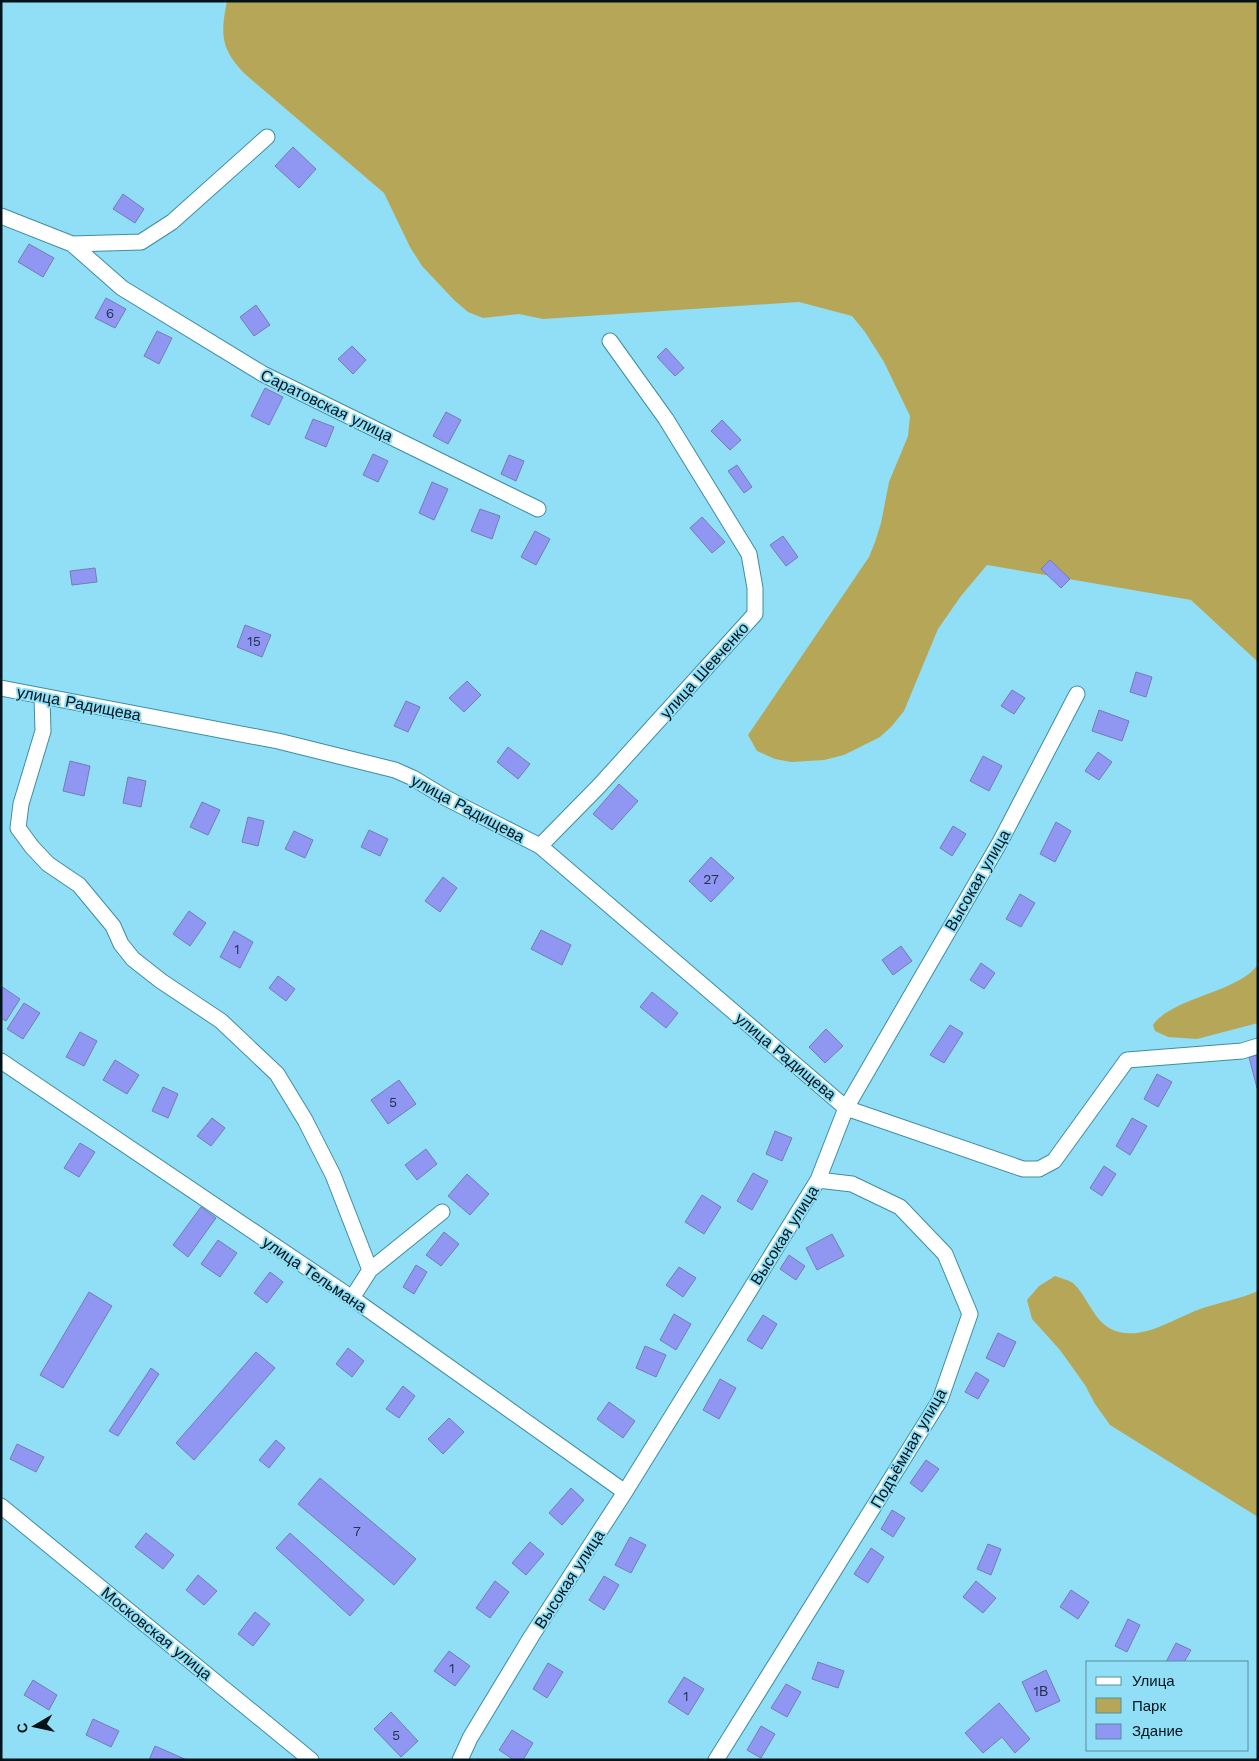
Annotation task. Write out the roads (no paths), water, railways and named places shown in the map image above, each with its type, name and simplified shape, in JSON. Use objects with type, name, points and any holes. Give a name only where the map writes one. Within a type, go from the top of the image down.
[{"type":"street","points":[[1,216],[72,244],[141,242],[172,222],[267,137]]},
{"type":"street","name":"Саратовская улица","points":[[72,244],[122,288],[263,374],[538,509]]},
{"type":"street","name":"улица Шевченко","points":[[540,846],[599,786],[755,614],[755,588],[749,554],[666,419],[610,341]]},
{"type":"street","name":"улица Радищева","points":[[1,688],[278,741],[395,770],[413,778],[446,798],[540,846],[846,1108]]},
{"type":"street","name":"Высокая улица","points":[[460,1760],[470,1738],[531,1637],[625,1492],[818,1180],[846,1108],[1000,842],[1077,694]]},
{"type":"street","points":[[42,697],[44,731],[21,804],[18,828],[48,864],[79,885],[113,926],[121,944],[133,958],[161,981],[221,1021],[277,1074],[305,1120],[333,1175],[370,1270]]},
{"type":"street","points":[[846,1108],[1023,1169],[1039,1169],[1054,1161],[1127,1060],[1242,1052],[1258,1046]]},
{"type":"street","name":"улица Тельмана","points":[[1,1060],[352,1298],[625,1492]]},
{"type":"street","name":"Подъёмная улица","points":[[716,1760],[940,1400],[970,1314],[945,1254],[900,1207],[852,1184],[818,1180]]},
{"type":"street","points":[[352,1298],[370,1270],[442,1212]]},
{"type":"street","name":"Московская улица","points":[[1,1506],[311,1760]]}]
